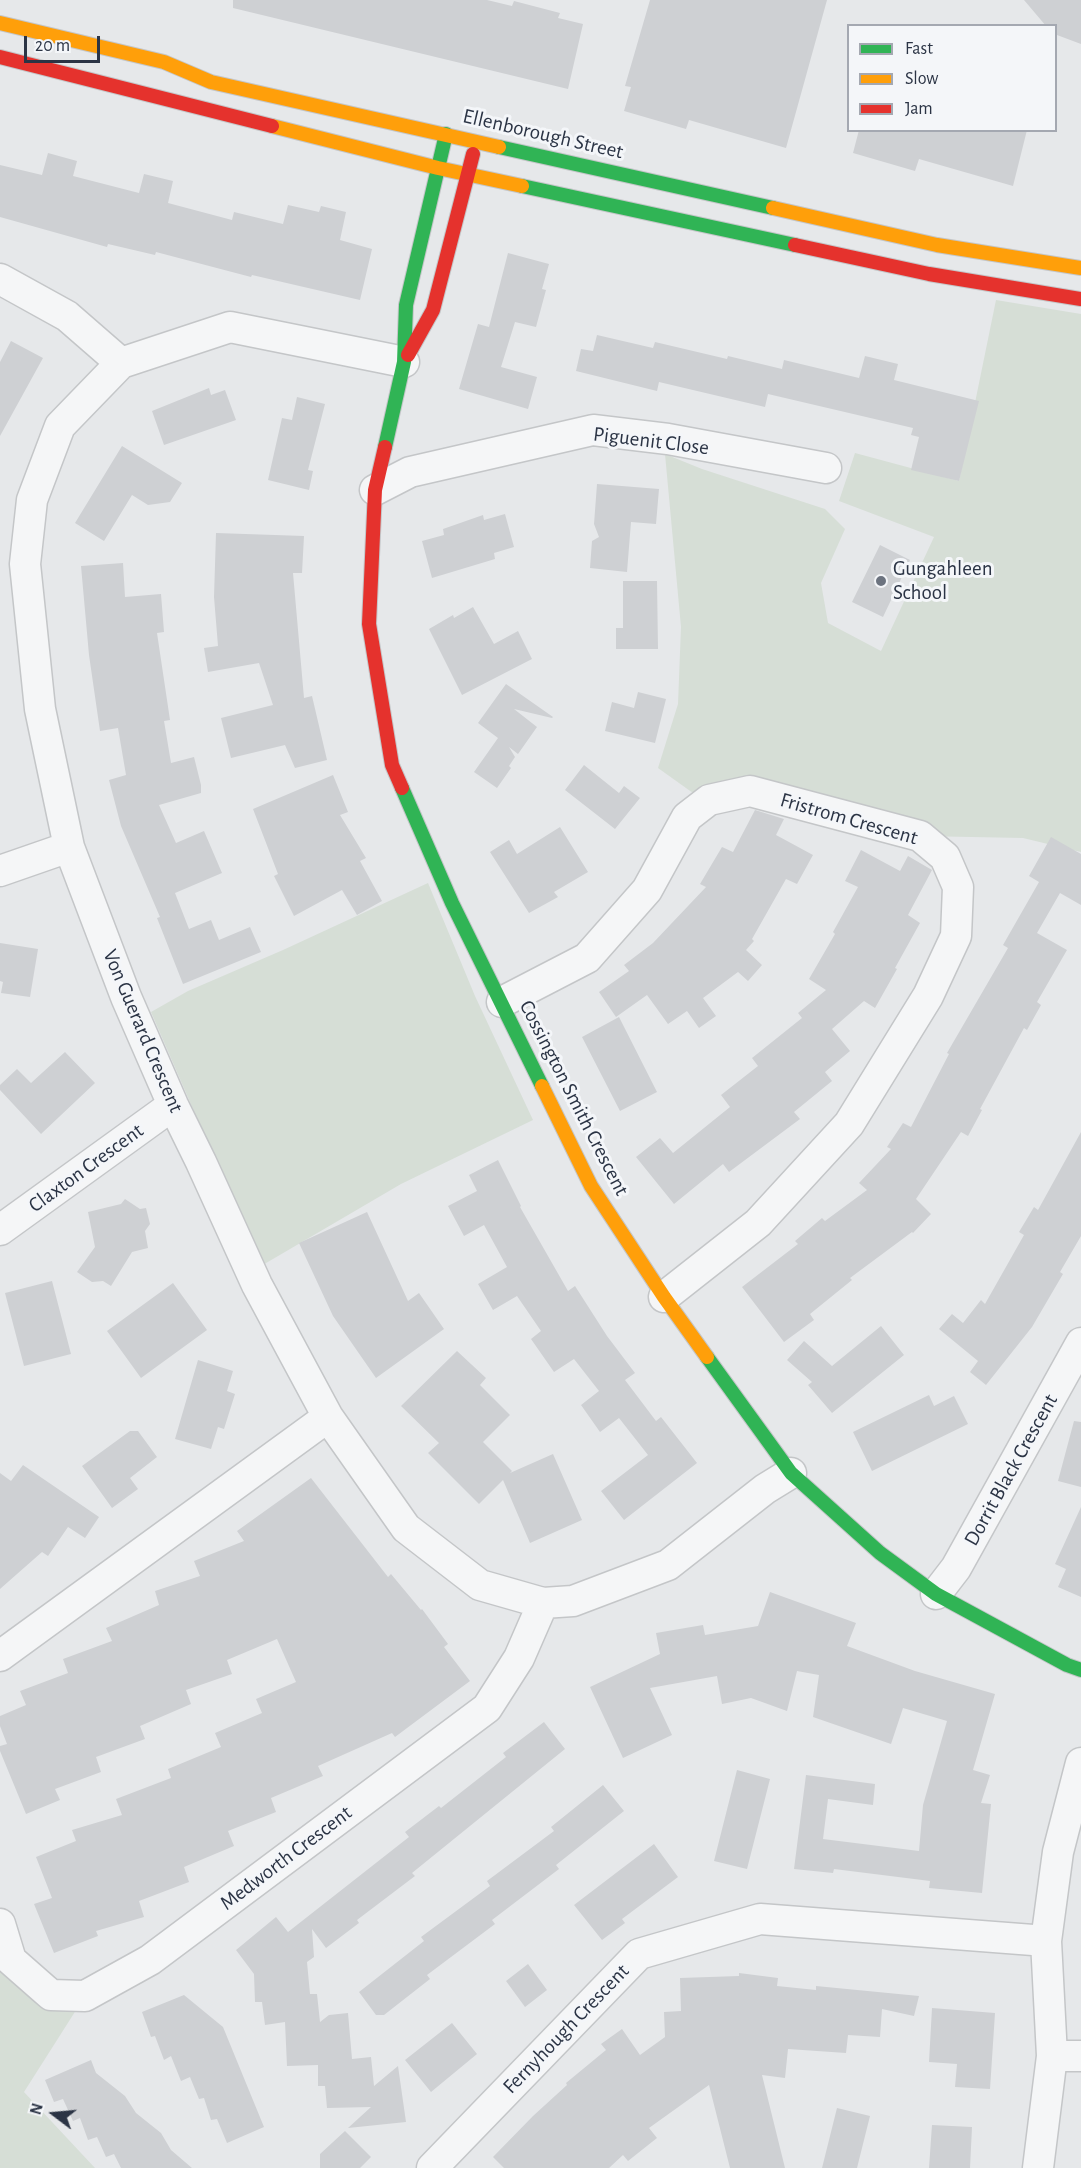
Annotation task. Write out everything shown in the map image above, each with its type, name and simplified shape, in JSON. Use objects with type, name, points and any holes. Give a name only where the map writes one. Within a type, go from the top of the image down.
[{"type":"main road","name":"Ellenborough Street","points":[[0,23],[164,62],[211,82],[937,245],[1081,268]]},
{"type":"main road","points":[[0,57],[438,168],[918,272],[1081,299]]},
{"type":"main road","name":"Cossington Smith Crescent","points":[[446,134],[406,305],[405,362],[375,490],[369,624],[392,765],[452,903],[591,1186],[664,1297],[791,1473],[880,1553],[936,1594],[1067,1665],[1081,1670]]},
{"type":"main road","name":"Cossington Smith Crescent","points":[[405,362],[433,310],[476,140]]},
{"type":"street","points":[[0,279],[67,316],[122,363]]},
{"type":"street","name":"Von Guerard Crescent","points":[[405,362],[230,327],[122,363],[60,426],[32,500],[13,564],[39,709],[69,847],[126,997],[173,1106],[257,1285],[328,1417],[406,1528],[480,1585],[543,1603],[573,1601],[668,1565],[765,1489],[791,1473]]},
{"type":"street","name":"Piguenit Close","points":[[375,490],[410,472],[593,430],[668,439],[826,468]]},
{"type":"street","name":"Fristrom Crescent","points":[[502,1002],[586,957],[647,890],[687,817],[709,800],[750,791],[920,836],[945,857],[958,887],[956,936],[928,996],[849,1124],[758,1223],[664,1297]]},
{"type":"street","points":[[0,871],[69,847]]},
{"type":"street","name":"Claxton Crescent","points":[[0,1230],[173,1106]]},
{"type":"street","name":"Dorrit Black Crescent","points":[[936,1594],[956,1568],[1081,1343]]},
{"type":"street","points":[[0,1656],[328,1417]]},
{"type":"street","name":"Medworth Crescent","points":[[0,1924],[11,1960],[51,1995],[85,1996],[150,1960],[487,1708],[519,1658],[543,1603]]},
{"type":"street","points":[[1038,2168],[1067,2056],[1046,1941],[1058,1852],[1081,1763]]},
{"type":"street","name":"Fernyhough Crescent","points":[[432,2168],[639,1954],[760,1919],[1046,1941]]},
{"type":"shaded area","points":[[996,300],[1081,314],[1081,852],[1023,838],[920,836],[693,793],[658,768],[678,704],[681,627],[665,454],[702,469],[825,509],[845,529],[821,583],[828,623],[881,651],[934,537],[839,501],[855,453],[959,481]]},
{"type":"shaded area","points":[[428,883],[475,996],[533,1120],[401,1184],[261,1266],[151,1012],[188,991]]},
{"type":"shaded area","points":[[0,1924],[11,1960],[85,1996],[24,2092],[95,2168],[0,2168]]},
{"type":"building","points":[[233,0],[487,0],[512,6],[514,1],[560,13],[558,18],[583,24],[568,89],[233,8]]},
{"type":"building","points":[[650,0],[827,0],[786,148],[689,120],[686,129],[624,111],[631,87],[625,86]]},
{"type":"building","points":[[1024,0],[1081,0],[1081,44],[1057,35],[1057,24],[1044,24]]},
{"type":"building","points":[[858,132],[1026,132],[1013,186],[919,159],[915,171],[853,153]]},
{"type":"building","points":[[48,153],[77,161],[73,176],[139,193],[144,174],[173,181],[168,203],[232,220],[234,212],[283,224],[288,205],[319,212],[321,206],[346,212],[340,240],[372,249],[360,300],[252,275],[251,277],[156,252],[155,255],[108,244],[107,247],[0,217],[0,165],[42,175]]},
{"type":"building","points":[[508,253],[549,264],[542,289],[546,290],[536,327],[515,322],[501,367],[537,377],[528,409],[459,389],[478,324],[489,327]]},
{"type":"building","points":[[597,335],[653,348],[655,342],[782,369],[784,360],[859,378],[865,356],[898,364],[894,380],[979,401],[959,481],[911,470],[919,437],[911,435],[913,428],[768,394],[765,407],[659,382],[657,391],[576,371],[581,349],[593,351]]},
{"type":"building","points":[[11,341],[43,358],[0,436],[0,362]]},
{"type":"building","points":[[209,388],[211,395],[225,390],[236,420],[164,445],[152,411]]},
{"type":"building","points":[[297,397],[325,404],[308,470],[313,471],[309,490],[268,480],[282,418],[292,420]]},
{"type":"building","points":[[122,446],[182,483],[170,502],[148,505],[132,495],[104,541],[75,523]]},
{"type":"building","points":[[597,484],[659,489],[656,524],[631,522],[627,572],[590,568],[592,541],[599,537],[594,524]]},
{"type":"building","points":[[505,514],[514,547],[494,553],[495,559],[432,578],[422,541],[444,535],[443,529],[483,515],[484,520]]},
{"type":"building","points":[[216,533],[304,536],[302,573],[293,573],[304,698],[312,696],[327,760],[295,768],[285,745],[231,758],[221,718],[273,705],[259,663],[208,672],[204,648],[218,646],[214,597]]},
{"type":"building","name":"Gungahleen School","points":[[880,545],[910,560],[883,617],[852,602]]},
{"type":"building","points":[[123,563],[125,597],[161,594],[164,632],[157,633],[170,720],[164,721],[171,763],[194,757],[201,785],[201,793],[159,805],[176,843],[204,831],[222,873],[175,893],[189,929],[211,920],[219,940],[250,927],[261,952],[183,984],[157,918],[160,917],[121,826],[109,780],[126,775],[118,728],[100,731],[89,655],[81,566]]},
{"type":"building","points":[[623,581],[657,581],[658,649],[616,649],[616,628],[623,628]]},
{"type":"building","points":[[473,607],[494,644],[518,631],[532,659],[462,695],[429,629]]},
{"type":"building","points":[[506,684],[553,717],[514,709],[537,727],[518,754],[509,747],[515,757],[509,766],[511,768],[497,788],[474,772],[498,738],[478,723]]},
{"type":"building","points":[[638,692],[666,699],[655,743],[605,731],[612,702],[634,708]]},
{"type":"building","points":[[584,765],[619,793],[624,786],[640,798],[615,829],[565,790]]},
{"type":"building","points":[[333,775],[348,812],[340,815],[366,858],[360,861],[382,901],[357,915],[342,890],[294,916],[274,876],[278,874],[253,809]]},
{"type":"building","points":[[755,810],[784,819],[776,835],[813,855],[797,884],[786,879],[752,939],[754,941],[746,950],[762,965],[748,981],[738,972],[703,998],[716,1016],[699,1028],[687,1011],[668,1024],[647,995],[616,1017],[599,992],[629,971],[624,965],[653,943],[706,887],[700,884],[722,847],[733,852]]},
{"type":"building","points":[[560,827],[588,872],[554,892],[558,897],[529,913],[490,852],[509,840],[517,854]]},
{"type":"building","points":[[1051,837],[1081,854],[1081,905],[1060,893],[1037,933],[1067,950],[1037,1002],[1041,1005],[1027,1030],[1024,1028],[968,1136],[961,1132],[916,1199],[931,1214],[913,1233],[850,1278],[852,1280],[810,1314],[814,1320],[784,1342],[742,1287],[798,1244],[795,1241],[822,1218],[825,1221],[867,1190],[859,1183],[891,1149],[887,1147],[903,1123],[911,1127],[949,1054],[947,1053],[1008,948],[1003,945],[1039,882],[1029,876]]},
{"type":"building","points":[[861,850],[900,871],[908,856],[932,870],[908,915],[920,923],[895,968],[897,969],[875,1008],[864,1001],[832,1029],[850,1051],[825,1072],[832,1081],[794,1112],[800,1119],[729,1172],[723,1164],[674,1204],[636,1157],[660,1138],[673,1153],[730,1107],[721,1095],[758,1066],[752,1058],[802,1018],[798,1013],[826,990],[809,979],[858,887],[845,881]]},
{"type":"building","points":[[0,943],[38,949],[30,997],[1,993],[3,982],[0,981]]},
{"type":"building","points":[[619,1017],[657,1092],[620,1111],[582,1037]]},
{"type":"building","points":[[65,1052],[95,1083],[41,1134],[0,1090],[0,1085],[17,1069],[31,1083]]},
{"type":"building","points":[[1081,1132],[1081,1236],[1060,1272],[1063,1274],[1032,1327],[986,1385],[970,1372],[978,1361],[939,1329],[952,1314],[963,1323],[981,1300],[985,1304],[1024,1235],[1019,1232],[1034,1207],[1038,1210]]},
{"type":"building","points":[[498,1160],[520,1207],[568,1291],[575,1286],[607,1336],[635,1373],[625,1380],[656,1421],[661,1417],[697,1463],[624,1520],[601,1491],[648,1455],[619,1418],[600,1432],[581,1405],[599,1391],[574,1359],[554,1372],[531,1339],[541,1331],[517,1296],[493,1310],[478,1284],[507,1267],[484,1225],[464,1236],[448,1206],[477,1191],[469,1175]]},
{"type":"building","points":[[125,1199],[140,1209],[146,1208],[150,1224],[145,1231],[148,1248],[132,1252],[111,1286],[103,1281],[92,1282],[77,1272],[95,1247],[88,1212],[121,1204]]},
{"type":"building","points":[[367,1212],[408,1301],[419,1293],[444,1329],[376,1378],[333,1316],[299,1243]]},
{"type":"building","points":[[52,1281],[71,1354],[24,1366],[5,1293]]},
{"type":"building","points":[[173,1283],[207,1330],[141,1378],[107,1331]]},
{"type":"building","points":[[881,1326],[904,1355],[832,1413],[808,1385],[812,1382],[787,1360],[804,1341],[832,1366]]},
{"type":"building","points":[[457,1351],[486,1378],[480,1385],[510,1415],[483,1442],[512,1471],[510,1473],[553,1454],[582,1520],[530,1543],[503,1480],[479,1504],[428,1453],[439,1443],[401,1406]]},
{"type":"building","points":[[198,1360],[233,1371],[227,1391],[235,1394],[224,1429],[218,1427],[211,1449],[175,1439]]},
{"type":"building","points":[[929,1395],[934,1406],[954,1396],[968,1424],[872,1471],[853,1432]]},
{"type":"building","points":[[1074,1421],[1081,1422],[1081,1487],[1058,1481]]},
{"type":"building","points":[[130,1431],[138,1431],[157,1457],[130,1478],[138,1489],[112,1508],[82,1466]]},
{"type":"building","points":[[23,1465],[99,1517],[85,1538],[68,1527],[48,1556],[42,1552],[0,1589],[0,1473],[11,1481]]},
{"type":"building","points":[[311,1478],[388,1577],[391,1574],[422,1609],[448,1644],[444,1647],[470,1681],[395,1737],[392,1733],[318,1766],[323,1776],[271,1798],[276,1812],[228,1831],[234,1846],[184,1867],[189,1882],[139,1901],[144,1917],[96,1931],[98,1936],[54,1953],[34,1904],[52,1898],[36,1857],[76,1841],[72,1830],[122,1815],[116,1799],[171,1778],[168,1769],[221,1747],[215,1733],[262,1713],[256,1699],[296,1682],[277,1639],[227,1660],[232,1674],[186,1690],[191,1704],[140,1726],[145,1739],[96,1757],[101,1772],[55,1789],[60,1800],[26,1814],[0,1751],[0,1746],[7,1744],[0,1726],[0,1716],[26,1705],[20,1691],[68,1673],[63,1659],[112,1641],[106,1628],[159,1605],[155,1591],[200,1576],[194,1561],[244,1541],[237,1531]]},
{"type":"building","points":[[1081,1507],[1081,1597],[1058,1587],[1066,1569],[1055,1564]]},
{"type":"building","points":[[770,1592],[856,1623],[847,1646],[915,1671],[995,1694],[973,1770],[990,1775],[981,1803],[991,1804],[982,1893],[929,1888],[930,1881],[834,1869],[833,1873],[794,1869],[806,1775],[875,1784],[873,1805],[828,1799],[823,1839],[919,1851],[923,1805],[947,1721],[903,1708],[891,1744],[813,1717],[819,1675],[797,1671],[787,1711],[751,1698],[722,1704],[717,1676],[650,1688],[672,1735],[623,1758],[590,1687],[660,1654],[656,1633],[703,1625],[705,1635],[758,1626]]},
{"type":"building","points":[[544,1722],[565,1749],[412,1873],[415,1876],[357,1920],[359,1923],[326,1948],[312,1929],[314,1957],[307,1962],[310,1994],[317,1994],[320,2022],[329,2015],[348,2013],[352,2059],[371,2057],[374,2086],[398,2066],[406,2122],[348,2128],[371,2107],[327,2108],[325,2086],[318,2086],[318,2065],[287,2066],[285,2022],[265,2025],[262,2002],[255,2002],[254,1974],[236,1950],[276,1917],[288,1932],[409,1837],[405,1832],[439,1806],[441,1808],[506,1757],[503,1753]]},
{"type":"building","points":[[737,1770],[770,1779],[747,1869],[714,1861]]},
{"type":"building","points":[[603,1785],[624,1811],[556,1865],[559,1869],[492,1920],[495,1924],[427,1975],[430,1979],[384,2015],[376,2015],[359,1992],[424,1941],[421,1937],[490,1886],[487,1881],[554,1831],[551,1827]]},
{"type":"building","points":[[654,1844],[678,1877],[622,1919],[625,1923],[602,1940],[574,1905]]},
{"type":"building","points":[[528,1964],[547,1990],[525,2007],[506,1981]]},
{"type":"building","points":[[739,1973],[778,1978],[777,1986],[816,1990],[816,1986],[919,1996],[914,2016],[882,2009],[880,2037],[848,2035],[846,2053],[788,2049],[785,2078],[762,2075],[785,2168],[730,2168],[709,2085],[649,2128],[657,2138],[628,2161],[623,2155],[609,2168],[504,2168],[493,2157],[567,2085],[566,2083],[606,2050],[601,2044],[622,2029],[640,2055],[665,2037],[664,2012],[681,2011],[680,1978],[739,1976]]},
{"type":"building","points":[[184,1995],[223,2027],[264,2127],[227,2143],[217,2119],[211,2120],[204,2098],[199,2099],[190,2077],[181,2081],[171,2056],[164,2060],[155,2036],[151,2037],[142,2012]]},
{"type":"building","points":[[932,2008],[995,2013],[990,2089],[955,2087],[957,2064],[929,2062]]},
{"type":"building","points":[[452,2023],[477,2054],[431,2092],[405,2060]]},
{"type":"building","points":[[91,2060],[96,2073],[125,2096],[136,2113],[161,2133],[171,2150],[192,2168],[121,2168],[114,2154],[106,2157],[97,2137],[88,2140],[80,2118],[73,2121],[63,2099],[54,2102],[45,2080]]},
{"type":"building","points":[[837,2108],[870,2116],[857,2168],[822,2168]]},
{"type":"building","points":[[932,2125],[972,2127],[970,2168],[929,2168]]},
{"type":"building","points":[[345,2131],[371,2157],[360,2168],[320,2168],[320,2154]]},
{"type":"traffic: fast","points":[[385,447],[404,362],[406,305],[446,134]]},
{"type":"traffic: fast","points":[[499,147],[773,208]]},
{"type":"traffic: fast","points":[[522,186],[795,245]]},
{"type":"traffic: fast","points":[[402,788],[452,903],[542,1086]]},
{"type":"traffic: fast","points":[[707,1357],[791,1473],[880,1553],[936,1594],[1067,1665],[1081,1670]]},
{"type":"traffic: slow","points":[[0,23],[164,62],[211,82],[499,147]]},
{"type":"traffic: slow","points":[[272,126],[438,168],[522,186]]},
{"type":"traffic: slow","points":[[773,208],[937,245],[1081,268]]},
{"type":"traffic: slow","points":[[542,1086],[591,1186],[664,1297],[707,1357]]},
{"type":"traffic: jam","points":[[0,57],[272,126]]},
{"type":"traffic: jam","points":[[408,355],[433,310],[473,154]]},
{"type":"traffic: jam","points":[[795,245],[929,274],[1081,299]]},
{"type":"traffic: jam","points":[[385,447],[375,490],[369,624],[392,765],[402,788]]},
{"type":"place","name":"Gungahleen School","points":[[881,581]]}]
